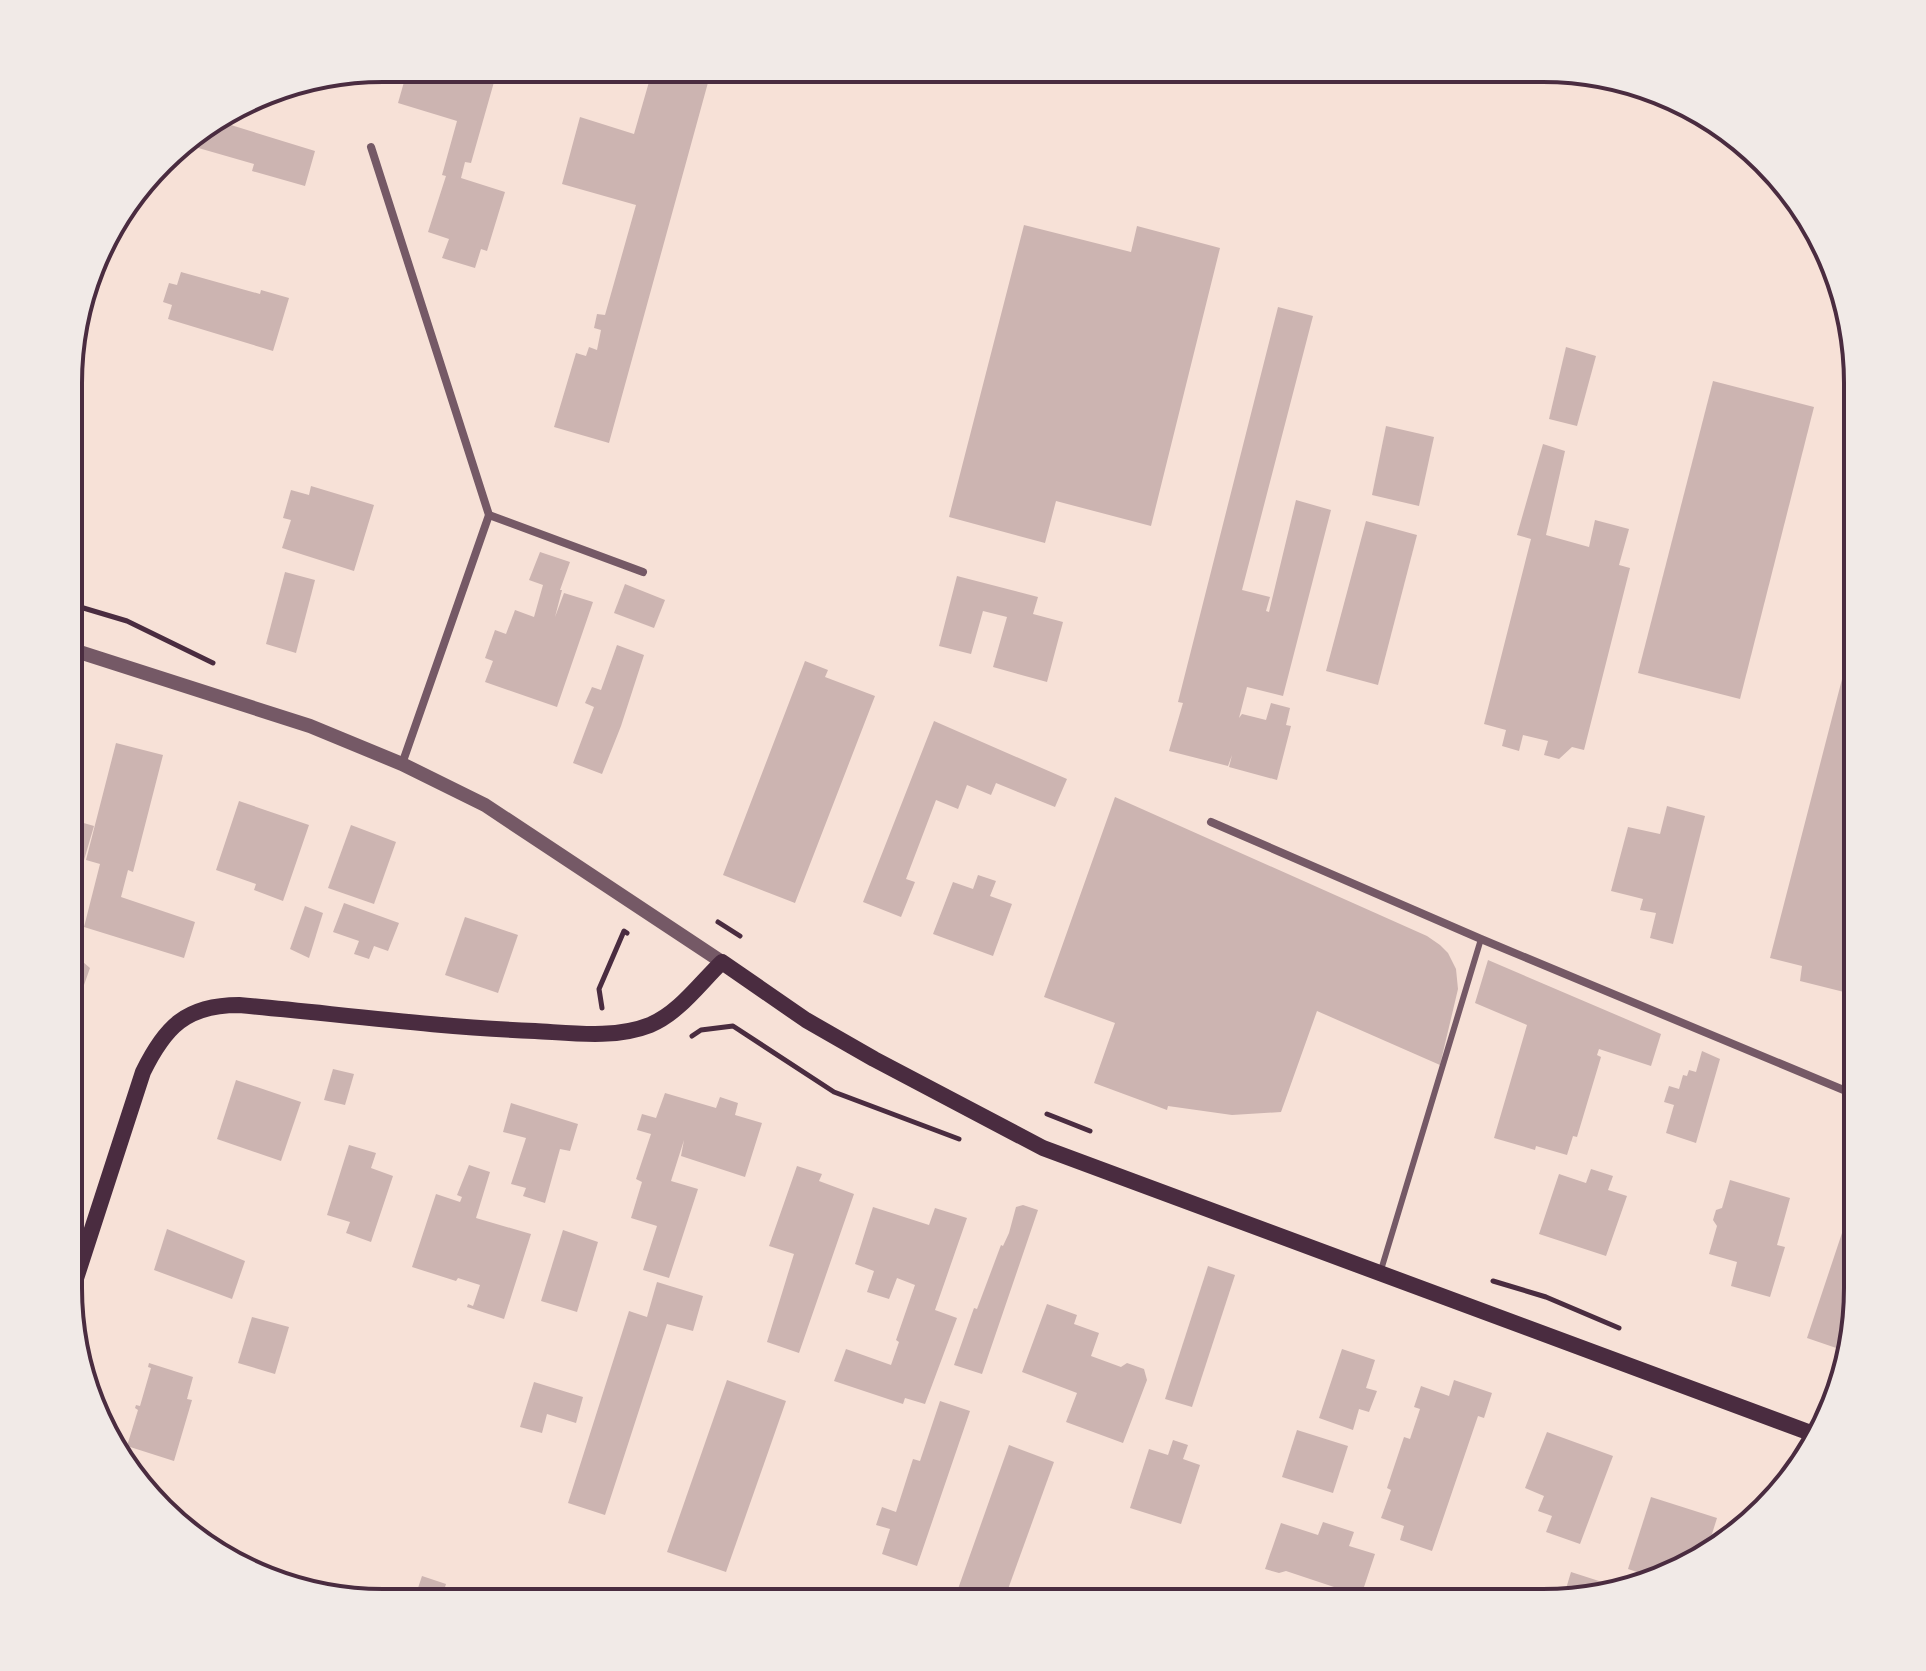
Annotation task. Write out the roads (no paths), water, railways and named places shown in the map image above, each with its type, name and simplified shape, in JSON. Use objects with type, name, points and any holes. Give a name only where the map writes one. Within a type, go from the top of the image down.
[{"type":"main road","points":[[82,1260],[143,1072],[162,1038],[176,1023],[195,1011],[218,1005],[239,1005],[473,1028],[610,1033],[647,1027],[662,1019],[677,1009],[722,962],[806,1020],[1043,1148],[1807,1432]]},
{"type":"street","points":[[371,147],[489,515],[402,764]]},
{"type":"street","points":[[489,515],[643,572]]},
{"type":"street","points":[[82,653],[310,726],[402,764],[485,805],[722,962]]},
{"type":"street","points":[[1211,822],[1481,939],[1844,1090]]},
{"type":"lane","points":[[1380,1273],[1481,939]]}]
